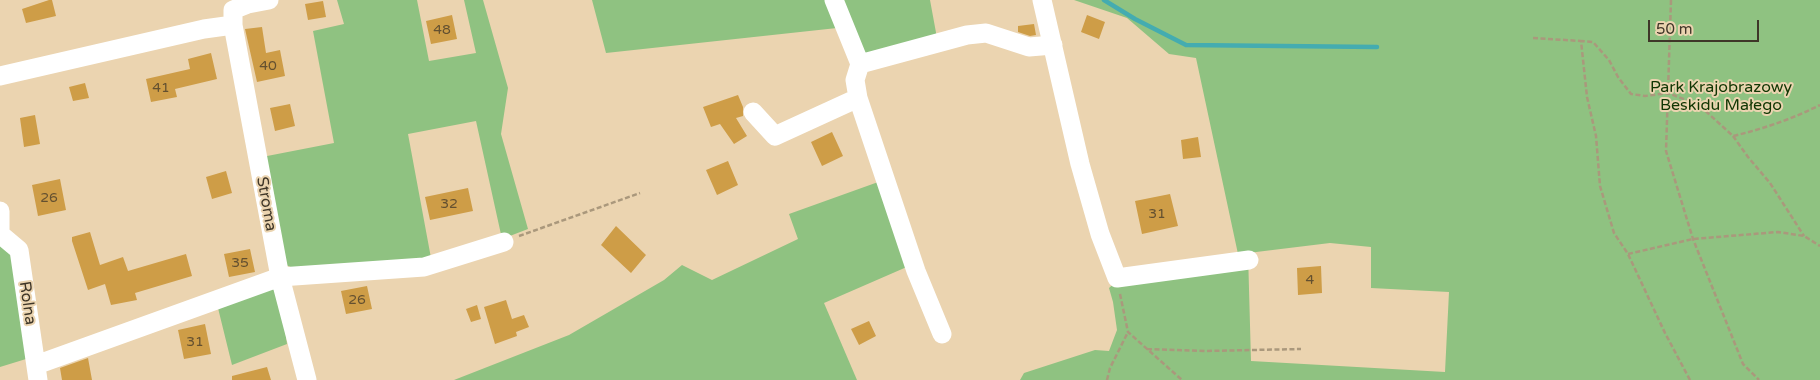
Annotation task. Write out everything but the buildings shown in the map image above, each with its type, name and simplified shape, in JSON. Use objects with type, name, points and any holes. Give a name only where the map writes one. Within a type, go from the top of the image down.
[{"type":"street","points":[[0,76],[233,25],[233,10],[248,4],[270,0]]},
{"type":"street","points":[[834,0],[860,64],[855,80],[858,98],[916,271],[942,334]]},
{"type":"street","points":[[1042,0],[1080,164],[1100,234],[1117,278],[1248,260]]},
{"type":"street","name":"Stroma","points":[[233,25],[280,276],[307,380]]},
{"type":"street","points":[[860,64],[967,35],[986,33],[1029,47],[1053,45]]},
{"type":"street","points":[[753,112],[775,136],[858,98]]},
{"type":"street","points":[[0,210],[0,234]]},
{"type":"street","name":"Rolna","points":[[0,234],[20,250],[37,372]]},
{"type":"street","points":[[37,372],[280,276],[424,267],[504,242]]},
{"type":"path","points":[[1671,0],[1666,151],[1693,239],[1744,364],[1759,380]]},
{"type":"path","points":[[1533,38],[1593,42],[1609,60],[1618,78],[1631,94],[1645,96],[1668,93],[1699,105],[1733,136],[1770,183],[1804,236]]},
{"type":"path","points":[[1580,41],[1587,97],[1596,136],[1600,186],[1614,233],[1628,254],[1665,333],[1690,380]]},
{"type":"path","points":[[1733,136],[1800,115],[1820,105]]},
{"type":"path","points":[[504,242],[640,193]]},
{"type":"path","points":[[1628,254],[1693,239],[1778,232],[1804,236],[1820,246]]},
{"type":"path","points":[[1117,278],[1128,332],[1182,380]]},
{"type":"path","points":[[1107,380],[1110,368],[1128,332]]},
{"type":"path","points":[[1147,349],[1205,351],[1301,349]]},
{"type":"green space","points":[[337,0],[417,0],[429,61],[476,53],[464,0],[483,0],[508,88],[501,134],[528,229],[502,239],[476,121],[408,134],[431,258],[298,270],[281,263],[262,157],[334,143],[313,31],[344,24]]},
{"type":"green space","points":[[592,0],[830,0],[837,28],[606,53]]},
{"type":"green space","points":[[841,0],[930,0],[937,38],[871,57],[862,52]]},
{"type":"green space","name":"Park Krajobrazowy Beskidu Małego","points":[[1074,0],[1820,0],[1820,380],[1020,380],[1024,373],[1095,350],[1109,351],[1117,330],[1109,288],[1128,271],[1238,254],[1196,58],[1169,54],[1127,18]],"holes":[[[1330,243],[1371,247],[1371,288],[1449,292],[1445,372],[1251,361],[1248,253]]]},
{"type":"green space","points":[[881,181],[909,266],[824,303],[857,380],[454,380],[569,335],[664,280],[682,265],[712,280],[798,239],[789,214]]},
{"type":"green space","points":[[0,242],[13,256],[26,359],[0,367]]},
{"type":"green space","points":[[272,284],[280,292],[287,344],[232,365],[217,304]]},
{"type":"waterway","points":[[1104,0],[1135,19],[1186,45],[1377,47]]}]
